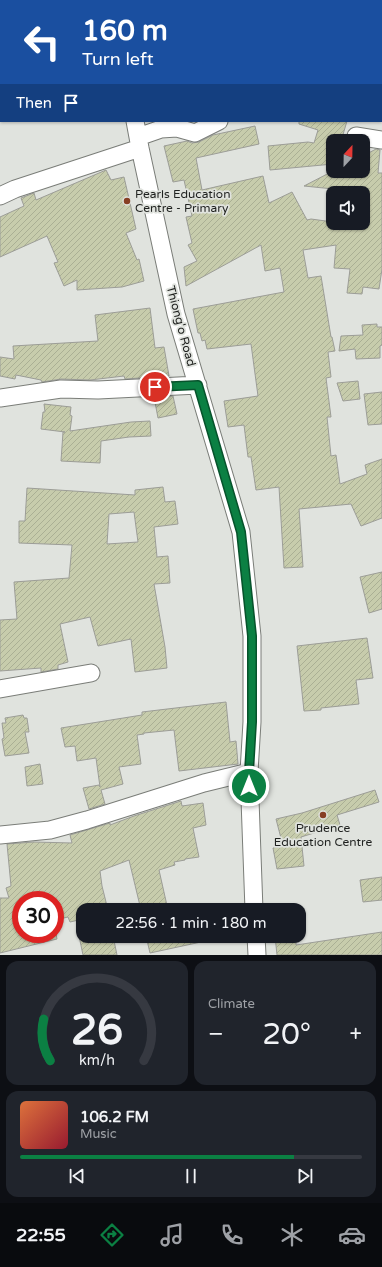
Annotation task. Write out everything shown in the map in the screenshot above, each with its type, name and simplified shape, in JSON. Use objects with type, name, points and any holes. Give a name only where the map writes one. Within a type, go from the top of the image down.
[{"type":"street","points":[[0,196],[138,135],[161,129],[177,128],[195,133],[217,122]]},
{"type":"street","name":"Thiong'o Road","points":[[138,135],[176,314],[241,532],[252,636],[252,722],[249,772],[254,903]]},
{"type":"street","points":[[370,138],[382,140]]},
{"type":"street","points":[[0,398],[62,389],[98,390],[198,385]]},
{"type":"street","points":[[0,690],[91,673]]},
{"type":"street","points":[[0,835],[50,830],[87,820],[204,783],[249,772]]},
{"type":"street","points":[[256,943],[257,955]]},
{"type":"building","points":[[299,122],[347,122],[343,134],[326,134],[326,165],[270,170],[268,146],[308,142],[314,143],[318,130],[299,124]]},
{"type":"building","points":[[255,126],[259,144],[196,158],[202,190],[263,176],[269,203],[292,192],[307,220],[311,219],[326,221],[326,230],[370,230],[370,186],[326,186],[326,188],[304,186],[326,175],[326,178],[370,178],[370,152],[376,149],[380,150],[378,173],[382,173],[382,269],[379,289],[363,287],[362,294],[347,293],[350,269],[334,268],[336,245],[303,250],[308,278],[321,276],[331,337],[335,351],[328,352],[331,377],[326,378],[331,417],[327,417],[331,456],[336,455],[340,484],[367,474],[365,465],[382,459],[382,518],[361,526],[351,504],[299,509],[303,567],[284,568],[279,487],[256,490],[251,457],[248,457],[244,425],[228,427],[224,401],[258,396],[251,344],[207,349],[205,340],[202,341],[200,333],[198,333],[193,309],[284,292],[280,268],[265,271],[261,245],[186,286],[184,267],[197,261],[188,245],[192,243],[186,217],[192,216],[184,180],[173,182],[164,146],[187,141],[192,143],[199,142],[213,135]]},
{"type":"building","points":[[106,170],[111,180],[124,177],[136,229],[126,233],[137,260],[139,259],[144,281],[122,287],[77,290],[77,280],[64,286],[54,263],[58,262],[47,236],[0,257],[0,217],[24,206],[21,198],[34,193],[36,200]]},
{"type":"building","points":[[150,308],[155,348],[164,347],[169,376],[125,379],[124,376],[90,380],[61,379],[42,382],[41,380],[16,375],[15,379],[0,376],[0,357],[14,359],[13,346],[98,341],[95,315]]},
{"type":"building","points":[[377,324],[377,327],[382,327],[380,358],[356,359],[355,349],[339,351],[341,336],[363,335],[362,325]]},
{"type":"building","points":[[358,381],[360,399],[343,401],[337,383]]},
{"type":"building","points":[[382,392],[382,424],[368,425],[364,394]]},
{"type":"building","points":[[173,396],[177,414],[158,418],[154,397]]},
{"type":"building","points":[[44,404],[71,407],[70,415],[72,416],[70,431],[131,422],[150,421],[151,436],[101,441],[100,463],[61,461],[63,432],[65,432],[41,429],[43,412],[45,412]]},
{"type":"building","points":[[163,487],[165,502],[175,501],[178,524],[154,527],[157,557],[168,556],[170,583],[154,584],[165,647],[167,668],[135,672],[131,639],[98,646],[90,617],[60,624],[68,662],[58,665],[58,669],[41,672],[41,668],[0,671],[0,620],[17,619],[14,582],[69,578],[72,545],[19,543],[19,521],[25,521],[27,488],[135,495],[135,490]],"holes":[[[134,512],[138,542],[107,544],[109,514]]]},
{"type":"building","points":[[382,572],[382,609],[369,613],[360,577]]},
{"type":"building","points":[[367,638],[373,678],[356,680],[359,704],[304,711],[297,646]]},
{"type":"building","points":[[226,702],[230,742],[236,741],[238,764],[179,771],[174,730],[137,735],[141,764],[119,767],[123,784],[101,790],[105,804],[89,809],[83,788],[99,785],[100,787],[96,758],[77,761],[75,746],[65,747],[61,728],[142,715],[142,712]]},
{"type":"building","points":[[23,715],[24,718],[27,718],[29,732],[25,732],[29,753],[5,756],[2,739],[4,738],[2,723],[6,723],[5,718]]},
{"type":"building","points":[[40,764],[43,784],[27,786],[25,767]]},
{"type":"building","points":[[375,790],[379,802],[337,815],[340,825],[301,837],[304,866],[277,869],[273,848],[283,846],[276,819],[302,813]]},
{"type":"building","points":[[181,801],[182,806],[203,803],[206,825],[193,828],[199,857],[174,862],[175,865],[159,870],[166,903],[139,903],[129,860],[100,871],[106,903],[76,903],[76,921],[70,922],[68,917],[64,918],[64,891],[12,891],[12,943],[41,943],[0,953],[0,898],[9,898],[6,888],[11,886],[7,844],[34,842],[72,843],[70,835],[110,823],[110,825]]},
{"type":"building","points":[[382,877],[382,900],[363,902],[360,880]]},
{"type":"building","points":[[382,932],[382,955],[277,955],[276,943],[296,943],[296,945]]},
{"type":"building","points":[[80,943],[114,943],[117,955],[83,955]]},
{"type":"building","points":[[148,943],[196,943],[150,953]]},
{"type":"place","name":"Pearls Education Centre - Primary","points":[[127,201]]},
{"type":"place","name":"Prudence Education Centre","points":[[323,815]]},
{"type":"route","points":[[155,387],[198,385],[241,532],[252,636],[252,722],[249,786]]}]
